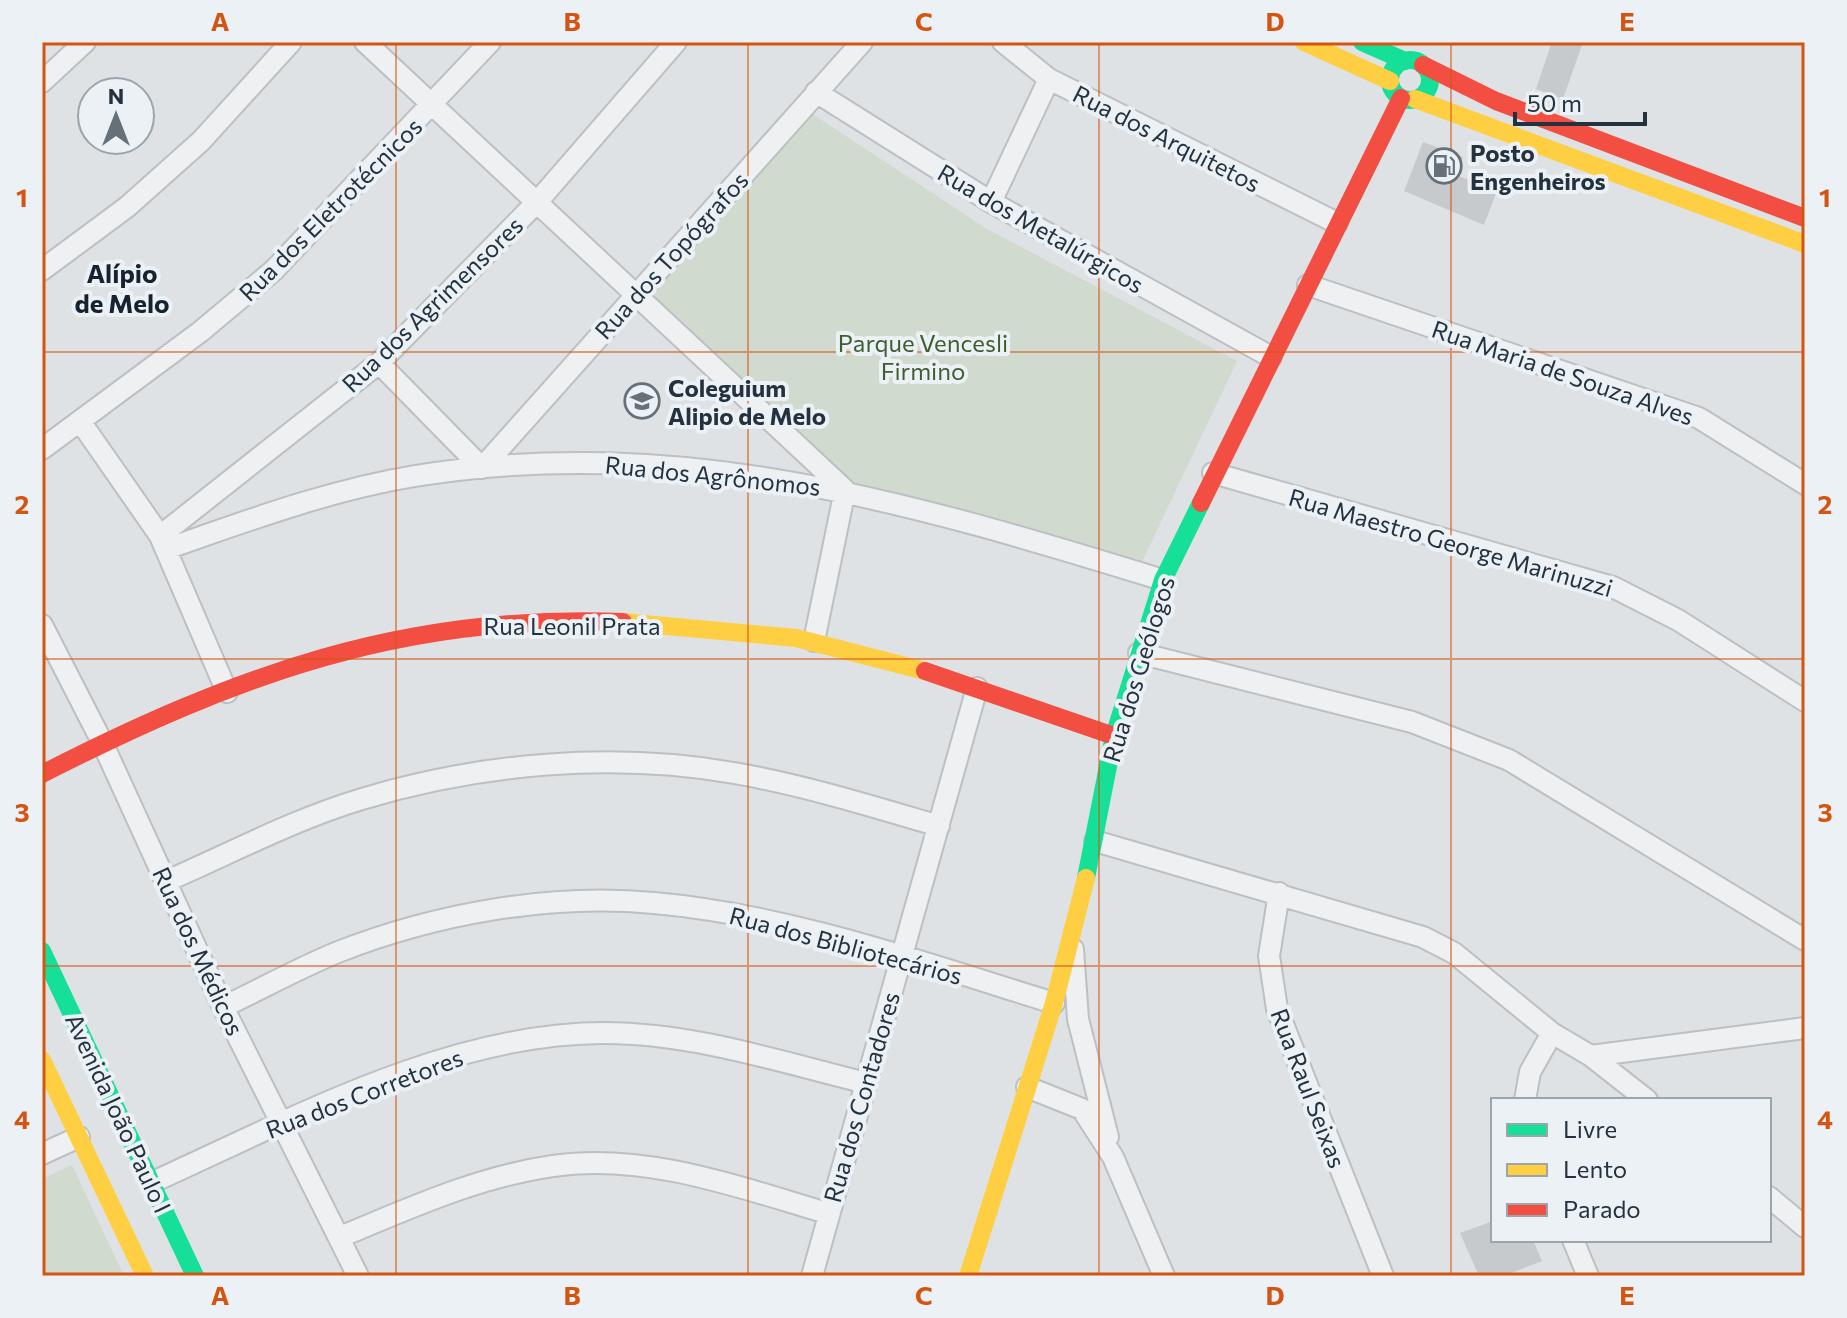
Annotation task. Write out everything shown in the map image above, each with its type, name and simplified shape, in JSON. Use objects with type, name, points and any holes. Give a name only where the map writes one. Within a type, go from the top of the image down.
[{"type":"street","points":[[42,82],[85,42]]},
{"type":"street","points":[[42,270],[127,207],[201,141],[291,42]]},
{"type":"street","points":[[365,42],[845,490],[814,641]]},
{"type":"street","name":"Rua dos Eletrotécnicos","points":[[42,449],[200,332],[274,270],[434,105],[490,42]]},
{"type":"street","name":"Rua dos Agrimensores","points":[[163,543],[379,363],[538,201],[676,42]]},
{"type":"street","name":"Rua dos Topógrafos","points":[[482,468],[862,42]]},
{"type":"street","name":"Rua dos Arquitetos","points":[[1003,42],[1049,79],[1337,223]]},
{"type":"street","points":[[1304,42],[1390,81],[1408,98],[1805,244]]},
{"type":"street","points":[[1368,43],[1412,57],[1530,114],[1805,218]]},
{"type":"street","points":[[1390,81],[1392,71],[1412,57]]},
{"type":"street","points":[[1408,98],[1425,92],[1429,82],[1412,57]]},
{"type":"street","points":[[991,202],[1049,79]]},
{"type":"street","name":"Rua dos Metalúrgicos","points":[[816,92],[991,202],[1271,357]]},
{"type":"street","name":"Rua dos Geólogos","points":[[968,1276],[1054,1003],[1071,926],[1095,841],[1114,736],[1163,580],[1337,223],[1408,98]]},
{"type":"street","points":[[1521,140],[1530,114]]},
{"type":"street","name":"Rua Maria de Souza Alves","points":[[1308,285],[1699,418],[1805,484]]},
{"type":"street","points":[[379,363],[482,468]]},
{"type":"street","points":[[80,421],[163,543],[227,692]]},
{"type":"street","name":"Rua dos Agrônomos","points":[[163,543],[297,504],[413,476],[562,462],[657,464],[750,474],[845,490],[967,520],[1163,580]]},
{"type":"street","name":"Rua Maestro George Marinuzzi","points":[[1213,473],[1613,587],[1678,620],[1805,701]]},
{"type":"street","name":"Rua Leonil Prata","points":[[42,774],[102,742],[227,692],[340,652],[482,624],[643,623],[729,629],[814,641],[977,688],[1114,736]]},
{"type":"street","name":"Rua dos Médicos","points":[[42,625],[102,742],[223,1007],[358,1276]]},
{"type":"street","points":[[1139,653],[1412,722],[1509,760],[1805,940]]},
{"type":"street","name":"Rua dos Contadores","points":[[812,1276],[827,1213],[977,688]]},
{"type":"street","points":[[167,881],[303,820],[363,799],[439,780],[585,762],[732,772],[816,790],[939,826]]},
{"type":"street","points":[[1095,841],[1423,937],[1454,953],[1552,1033],[1591,1056],[1644,1098]]},
{"type":"street","name":"Rua Raul Seixas","points":[[1279,893],[1269,956],[1277,1009],[1383,1276]]},
{"type":"street","name":"Rua dos Bibliotecários","points":[[223,1007],[339,952],[411,930],[507,907],[584,901],[654,903],[755,918],[902,957],[1054,1003]]},
{"type":"street","points":[[1071,926],[1078,1019],[1113,1157],[1164,1276]]},
{"type":"street","name":"Avenida João Paulo I","points":[[42,951],[195,1276]]},
{"type":"street","points":[[1591,1056],[1805,1028]]},
{"type":"street","name":"Rua dos Corretores","points":[[153,1182],[281,1124],[440,1059],[521,1039],[605,1033],[682,1039],[866,1083]]},
{"type":"street","points":[[1525,1098],[1530,1072],[1552,1033]]},
{"type":"street","name":"Avenida João Paulo I","points":[[42,1060],[145,1276]]},
{"type":"street","points":[[1027,1087],[1082,1109],[1113,1157]]},
{"type":"street","points":[[42,1154],[79,1137]]},
{"type":"street","points":[[340,1237],[450,1191],[556,1165],[610,1164],[666,1170],[827,1213]]},
{"type":"street","points":[[1771,1199],[1805,1227]]},
{"type":"street","points":[[1574,1242],[1588,1276]]},
{"type":"green space","name":"Parque Vencesli Firmino","points":[[811,113],[987,229],[1237,361],[1141,564],[851,484],[648,293]]},
{"type":"green space","points":[[72,1165],[124,1276],[42,1276],[42,1179]]},
{"type":"building","points":[[1552,42],[1583,42],[1563,99],[1536,89]]},
{"type":"building","points":[[1423,142],[1463,157],[1456,175],[1482,185],[1487,174],[1501,180],[1484,225],[1404,191]]},
{"type":"building","points":[[1491,1222],[1491,1242],[1534,1242],[1542,1261],[1504,1276],[1479,1276],[1460,1233]]},
{"type":"traffic: fast","points":[[1362,42],[1405,61]]},
{"type":"traffic: fast","points":[[1410,60],[1424,66],[1430,80],[1424,94],[1410,100],[1396,94],[1390,80],[1396,66],[1410,60]]},
{"type":"traffic: fast","points":[[1086,878],[1114,736],[1163,580],[1201,503]]},
{"type":"traffic: fast","points":[[42,951],[195,1276]]},
{"type":"traffic: slow","points":[[1304,42],[1390,81]]},
{"type":"traffic: slow","points":[[1415,99],[1805,244]]},
{"type":"traffic: slow","points":[[623,622],[796,638],[925,671]]},
{"type":"traffic: slow","points":[[968,1276],[1054,1003],[1086,878]]},
{"type":"traffic: slow","points":[[42,1060],[145,1276]]},
{"type":"traffic: jam","points":[[1423,65],[1496,101],[1805,218]]},
{"type":"traffic: jam","points":[[1201,503],[1401,98]]},
{"type":"traffic: jam","points":[[42,774],[183,708],[252,680],[322,658],[394,640],[467,628],[543,622],[623,622]]},
{"type":"traffic: jam","points":[[925,671],[1114,736]]},
{"type":"place","name":"Posto Engenheiros","points":[[1444,166]]},
{"type":"place","name":"Coleguium Alipio de Melo","points":[[642,401]]},
{"type":"district","name":"Alípio de Melo","points":[[122,287]]}]
